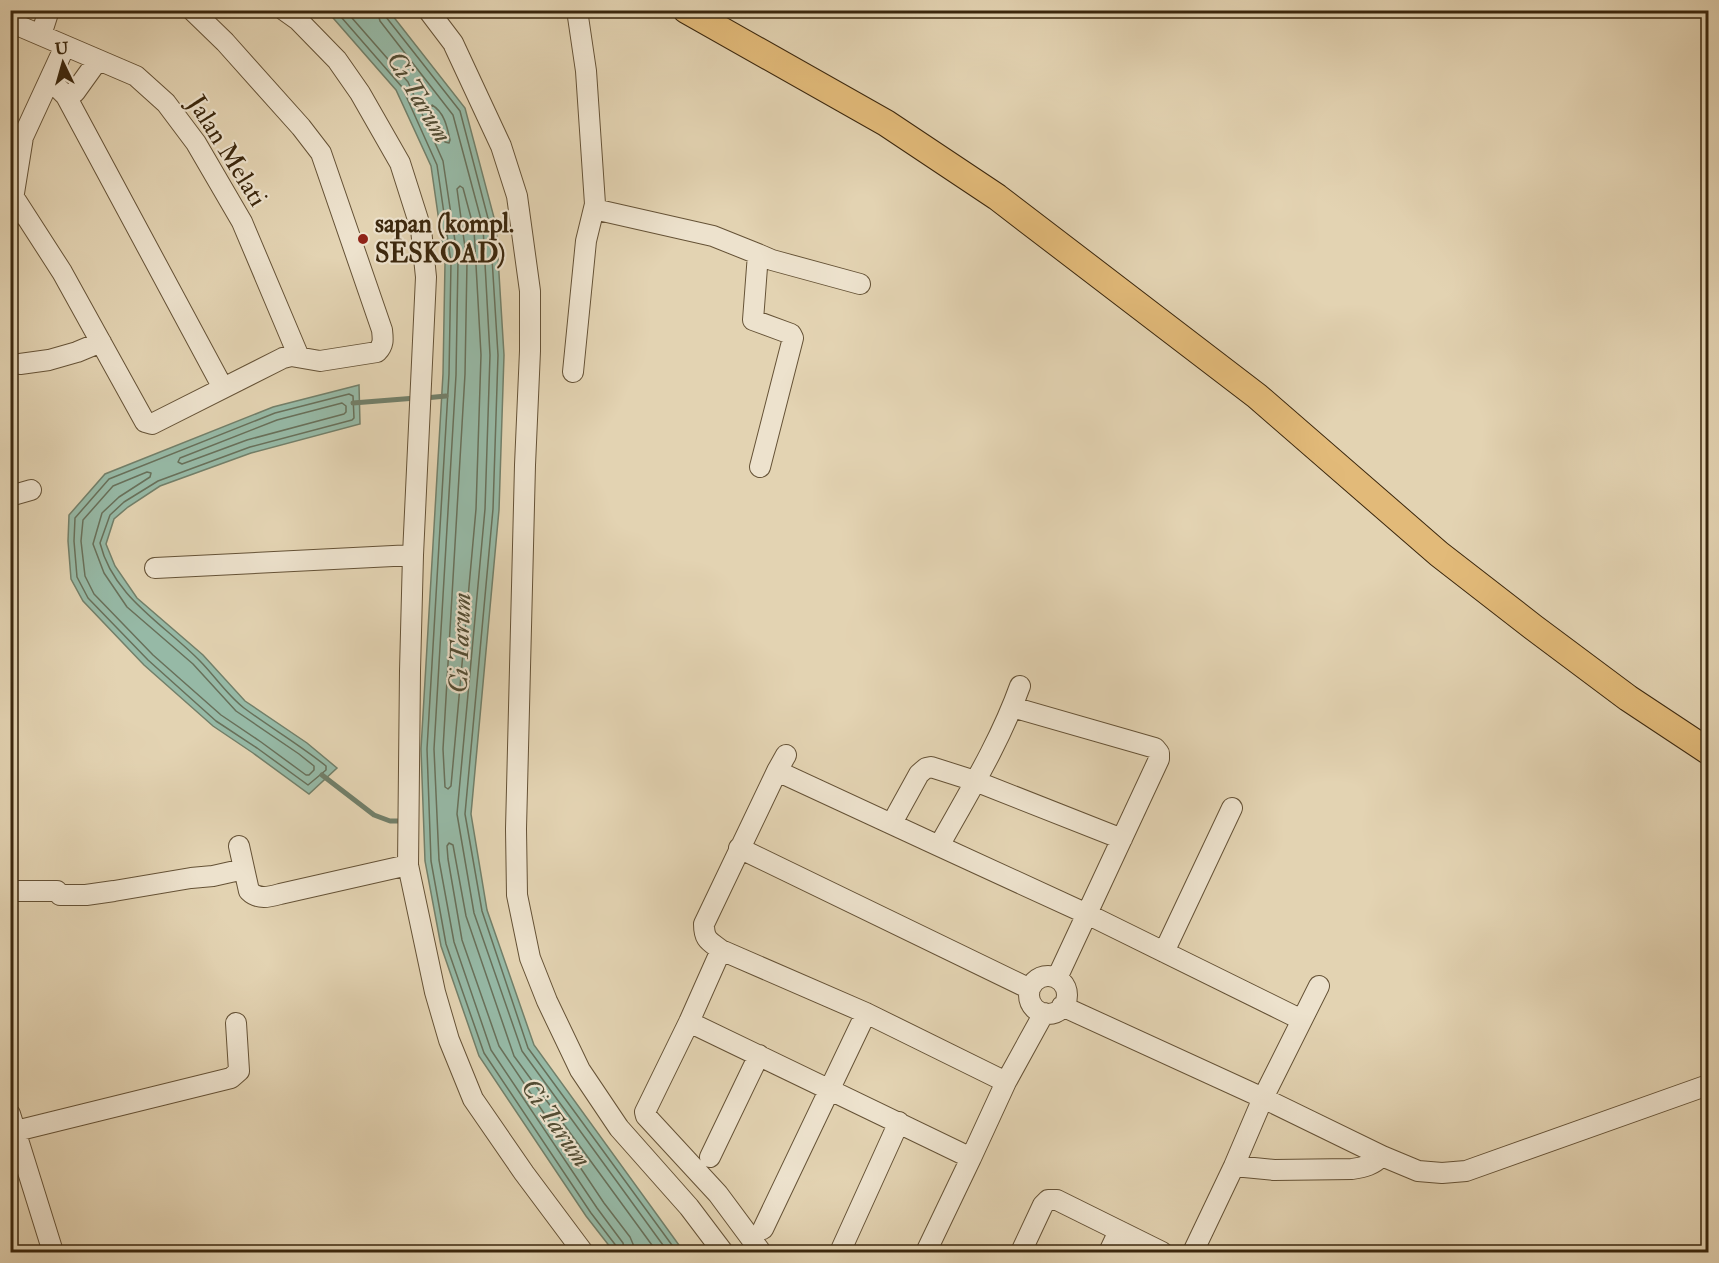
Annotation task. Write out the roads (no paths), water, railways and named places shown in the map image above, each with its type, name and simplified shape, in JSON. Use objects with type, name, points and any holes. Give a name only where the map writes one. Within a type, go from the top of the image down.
[{"type":"main road","points":[[686,10],[886,123],[998,197],[1257,396],[1439,554],[1628,698],[1708,751]]},
{"type":"street","points":[[41,35],[49,10]]},
{"type":"street","points":[[13,196],[62,272],[146,423],[153,424],[283,358],[291,356],[320,361],[377,352],[383,341],[382,330],[321,153],[301,127],[225,42],[192,10]]},
{"type":"street","points":[[284,10],[298,20],[337,60],[360,93],[400,163],[421,229],[426,277],[413,555],[408,865],[435,992],[449,1040],[473,1099],[583,1252]]},
{"type":"street","points":[[428,10],[453,43],[501,146],[517,196],[530,291],[516,829],[517,895],[531,958],[547,1001],[580,1070],[619,1128],[689,1207],[723,1252]]},
{"type":"street","points":[[573,372],[586,241],[594,209],[595,194],[586,71],[577,10]]},
{"type":"street","name":"Jalan Melati","points":[[10,22],[136,76],[166,103],[196,143],[242,222],[299,357]]},
{"type":"street","points":[[10,218],[23,137],[65,46]]},
{"type":"street","points":[[66,96],[75,92],[98,60]]},
{"type":"street","points":[[50,79],[66,96],[223,388]]},
{"type":"street","points":[[594,209],[713,236],[772,260],[860,284]]},
{"type":"street","points":[[758,254],[753,320],[791,334],[793,338],[760,467]]},
{"type":"street","points":[[20,364],[49,360],[101,342]]},
{"type":"street","points":[[10,496],[31,490]]},
{"type":"street","points":[[155,568],[413,555]]},
{"type":"street","points":[[939,846],[975,781],[1020,686]]},
{"type":"street","points":[[1012,707],[1155,748],[1159,753],[1159,759],[1057,978]]},
{"type":"street","points":[[1006,1082],[866,1013],[721,950],[706,939],[704,924],[781,763],[892,823],[1087,914],[1302,1020]]},
{"type":"street","points":[[892,823],[920,774],[926,768],[931,767],[975,781],[1122,839]]},
{"type":"street","points":[[1164,952],[1232,808]]},
{"type":"street","points":[[239,846],[249,891],[258,897],[267,897],[408,865]]},
{"type":"street","points":[[740,848],[1030,989]]},
{"type":"street","points":[[10,891],[57,891],[60,895],[86,895],[213,876],[244,869]]},
{"type":"street","points":[[721,950],[645,1112],[646,1116],[718,1194],[761,1252]]},
{"type":"street","points":[[1044,976],[1057,978],[1065,988],[1066,1001],[1052,1013],[1044,1013],[1030,1002],[1030,989],[1038,979],[1044,976]]},
{"type":"street","points":[[1193,1252],[1263,1098],[1319,986]]},
{"type":"street","points":[[1062,1006],[1418,1171],[1442,1173],[1466,1171],[1708,1085]]},
{"type":"street","points":[[763,1229],[866,1013]]},
{"type":"street","points":[[926,1252],[1006,1082],[1044,1013]]},
{"type":"street","points":[[689,1022],[970,1158]]},
{"type":"street","points":[[53,1252],[13,1123],[231,1078],[238,1071],[236,1023]]},
{"type":"street","points":[[710,1157],[759,1055]]},
{"type":"street","points":[[840,1252],[899,1122]]},
{"type":"street","points":[[1234,1166],[1274,1170],[1352,1169],[1364,1168],[1375,1163],[1382,1156]]},
{"type":"street","points":[[1021,1252],[1043,1205],[1048,1200],[1057,1200],[1162,1252]]},
{"type":"street","points":[[1109,1252],[1119,1231]]},
{"type":"water","name":"Ci Tarum","points":[[327,11],[389,11],[465,108],[496,225],[504,355],[499,510],[471,814],[487,910],[534,1045],[684,1252],[614,1252],[586,1216],[479,1056],[441,946],[425,861],[421,749],[443,374],[445,263],[431,166],[396,90]]},
{"type":"water","points":[[359,385],[360,424],[251,453],[160,486],[114,519],[106,544],[115,566],[137,598],[203,655],[245,701],[307,743],[337,768],[309,794],[213,726],[144,665],[83,601],[71,579],[68,541],[69,515],[105,474],[273,407]]},
{"type":"waterway","points":[[425,398],[446,396]]},
{"type":"waterway","points":[[353,403],[416,398]]},
{"type":"waterway","points":[[322,775],[374,815],[390,821],[404,821]]},
{"type":"place","name":"sapan (kompl. SESKOAD)","points":[[363,239]]}]
